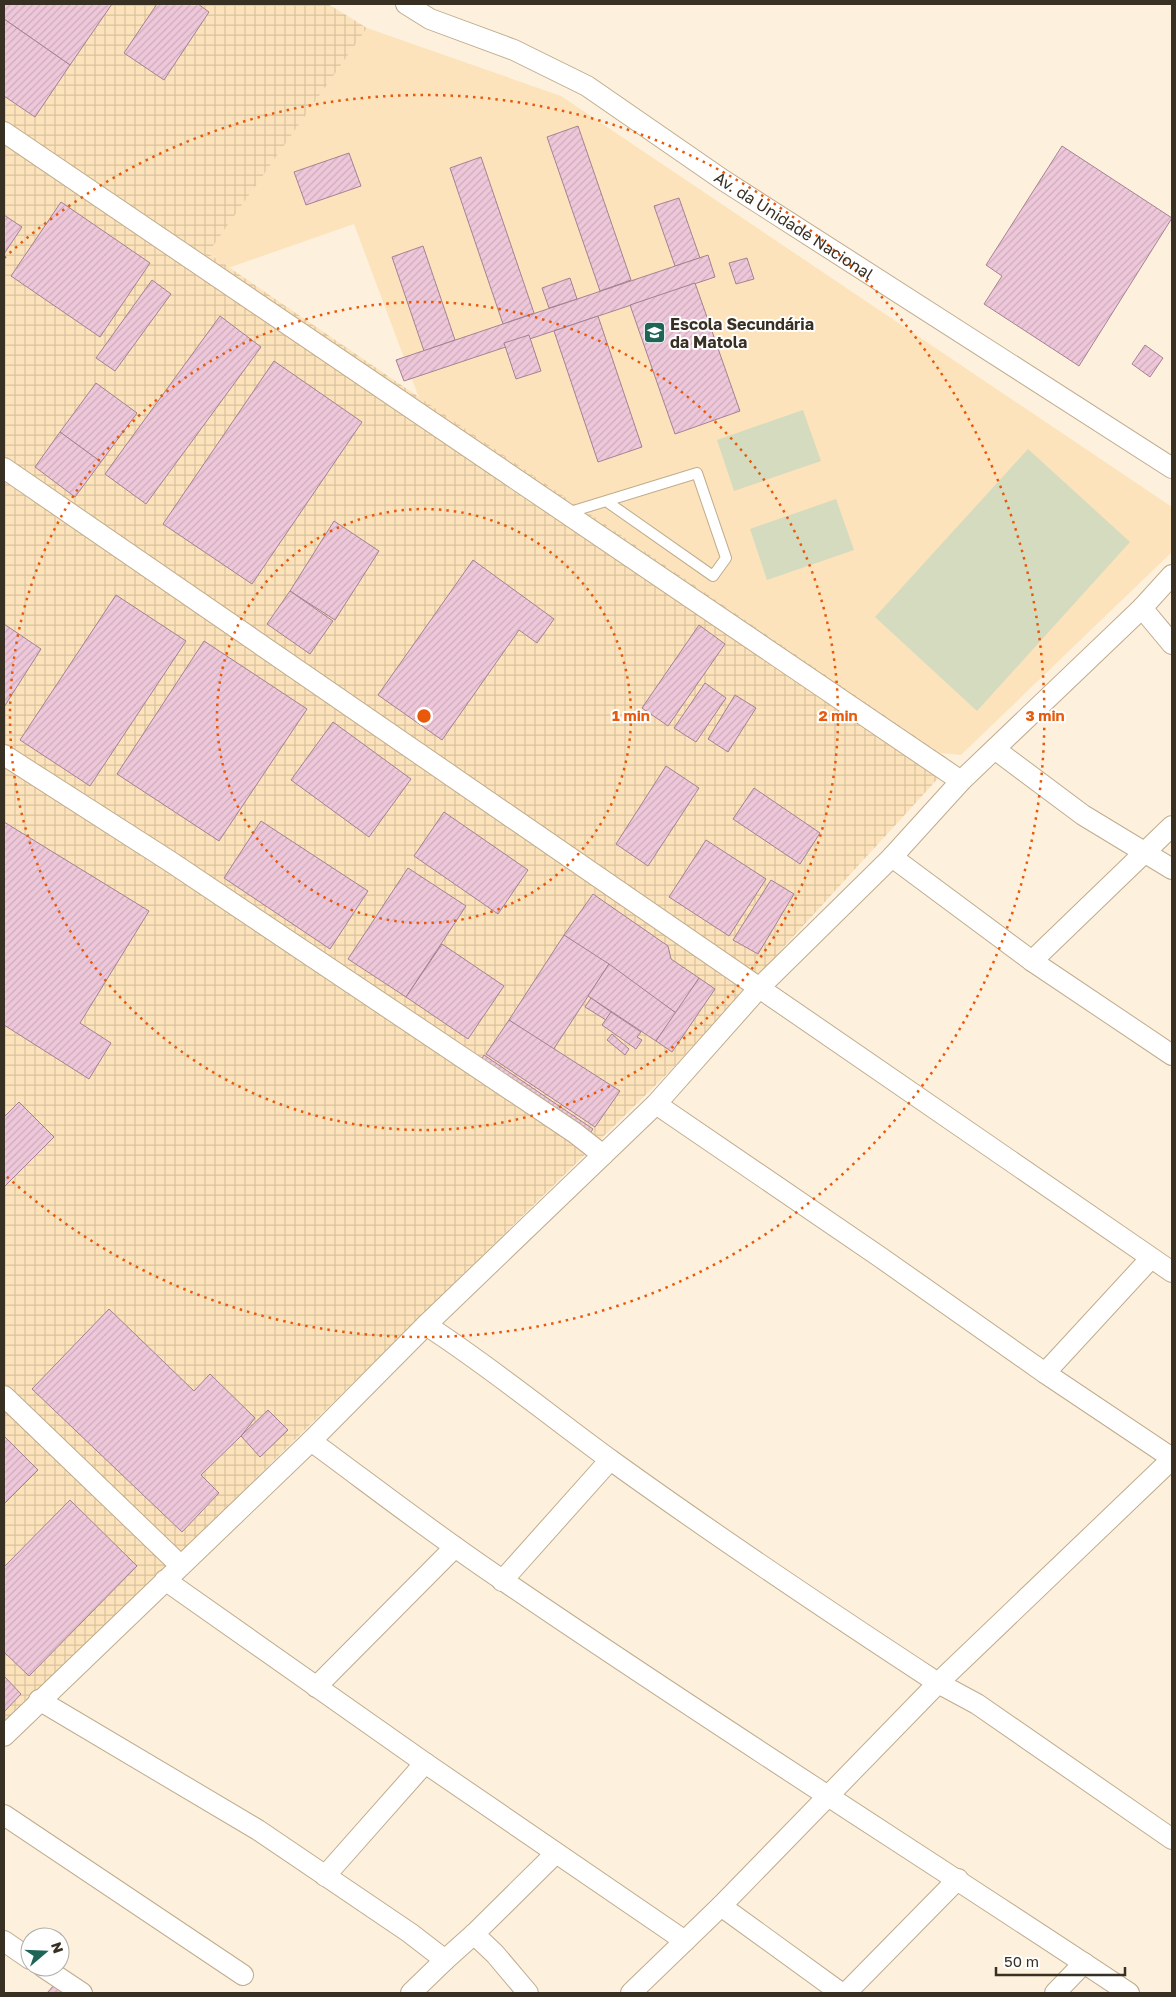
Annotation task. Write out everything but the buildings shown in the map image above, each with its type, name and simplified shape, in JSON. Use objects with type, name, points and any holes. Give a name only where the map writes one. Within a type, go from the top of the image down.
[{"type":"street","name":"Av. da Unidade Nacional","points":[[406,4],[430,19],[514,50],[587,86],[723,180],[1172,468]]},
{"type":"street","points":[[4,132],[961,782]]},
{"type":"street","points":[[4,468],[1172,1272]]},
{"type":"street","points":[[4,1736],[38,1700],[312,1441],[426,1325],[656,1104],[760,987],[892,857],[961,782],[1142,608],[1172,575]]},
{"type":"street","points":[[1142,608],[1172,644]]},
{"type":"street","points":[[996,750],[1083,814],[1172,869]]},
{"type":"street","points":[[4,755],[171,862],[575,1133],[603,1155]]},
{"type":"street","points":[[1032,961],[1172,826]]},
{"type":"street","points":[[892,857],[1032,961],[1172,1055]]},
{"type":"street","points":[[631,1993],[721,1906],[938,1683],[1172,1458],[1044,1373],[880,1256],[656,1104]]},
{"type":"street","points":[[1044,1373],[1151,1258]]},
{"type":"street","points":[[426,1325],[471,1354],[610,1460],[711,1532],[938,1683],[977,1704],[1172,1840]]},
{"type":"street","points":[[4,1396],[180,1566]]},
{"type":"street","points":[[312,1441],[502,1580],[826,1797],[958,1879],[1129,1993]]},
{"type":"street","points":[[502,1580],[610,1460]]},
{"type":"street","points":[[316,1687],[455,1547]]},
{"type":"street","points":[[165,1580],[555,1854],[685,1941]]},
{"type":"street","points":[[38,1700],[258,1830],[410,1933],[445,1960]]},
{"type":"street","points":[[325,1876],[425,1763]]},
{"type":"street","points":[[4,1815],[243,1975]]},
{"type":"street","points":[[412,1993],[555,1854]]},
{"type":"street","points":[[846,1993],[958,1879]]},
{"type":"street","points":[[721,1906],[840,1993]]},
{"type":"street","points":[[474,1934],[495,1954],[528,1993]]},
{"type":"street","points":[[4,1941],[20,1952]]},
{"type":"street","points":[[1055,1993],[1084,1963]]},
{"type":"street","points":[[57,1977],[82,1993]]},
{"type":"lane","points":[[566,513],[697,473],[726,558],[713,576],[606,501]]},
{"type":"shaded area","points":[[4,4],[328,4],[367,28],[208,253],[953,762],[672,1069],[4,1726]]},
{"type":"shaded area","name":"Escola Secundária da Matola","points":[[367,28],[561,96],[1172,507],[1172,552],[961,755],[940,753],[419,398],[354,224],[228,268],[208,252]]},
{"type":"green space","points":[[803,410],[821,461],[734,491],[717,440]]},
{"type":"green space","points":[[1028,449],[1130,542],[977,711],[875,617]]},
{"type":"green space","points":[[836,499],[854,550],[767,580],[750,529]]},
{"type":"place","name":"Escola Secundária da Matola","points":[[654,333]]}]
